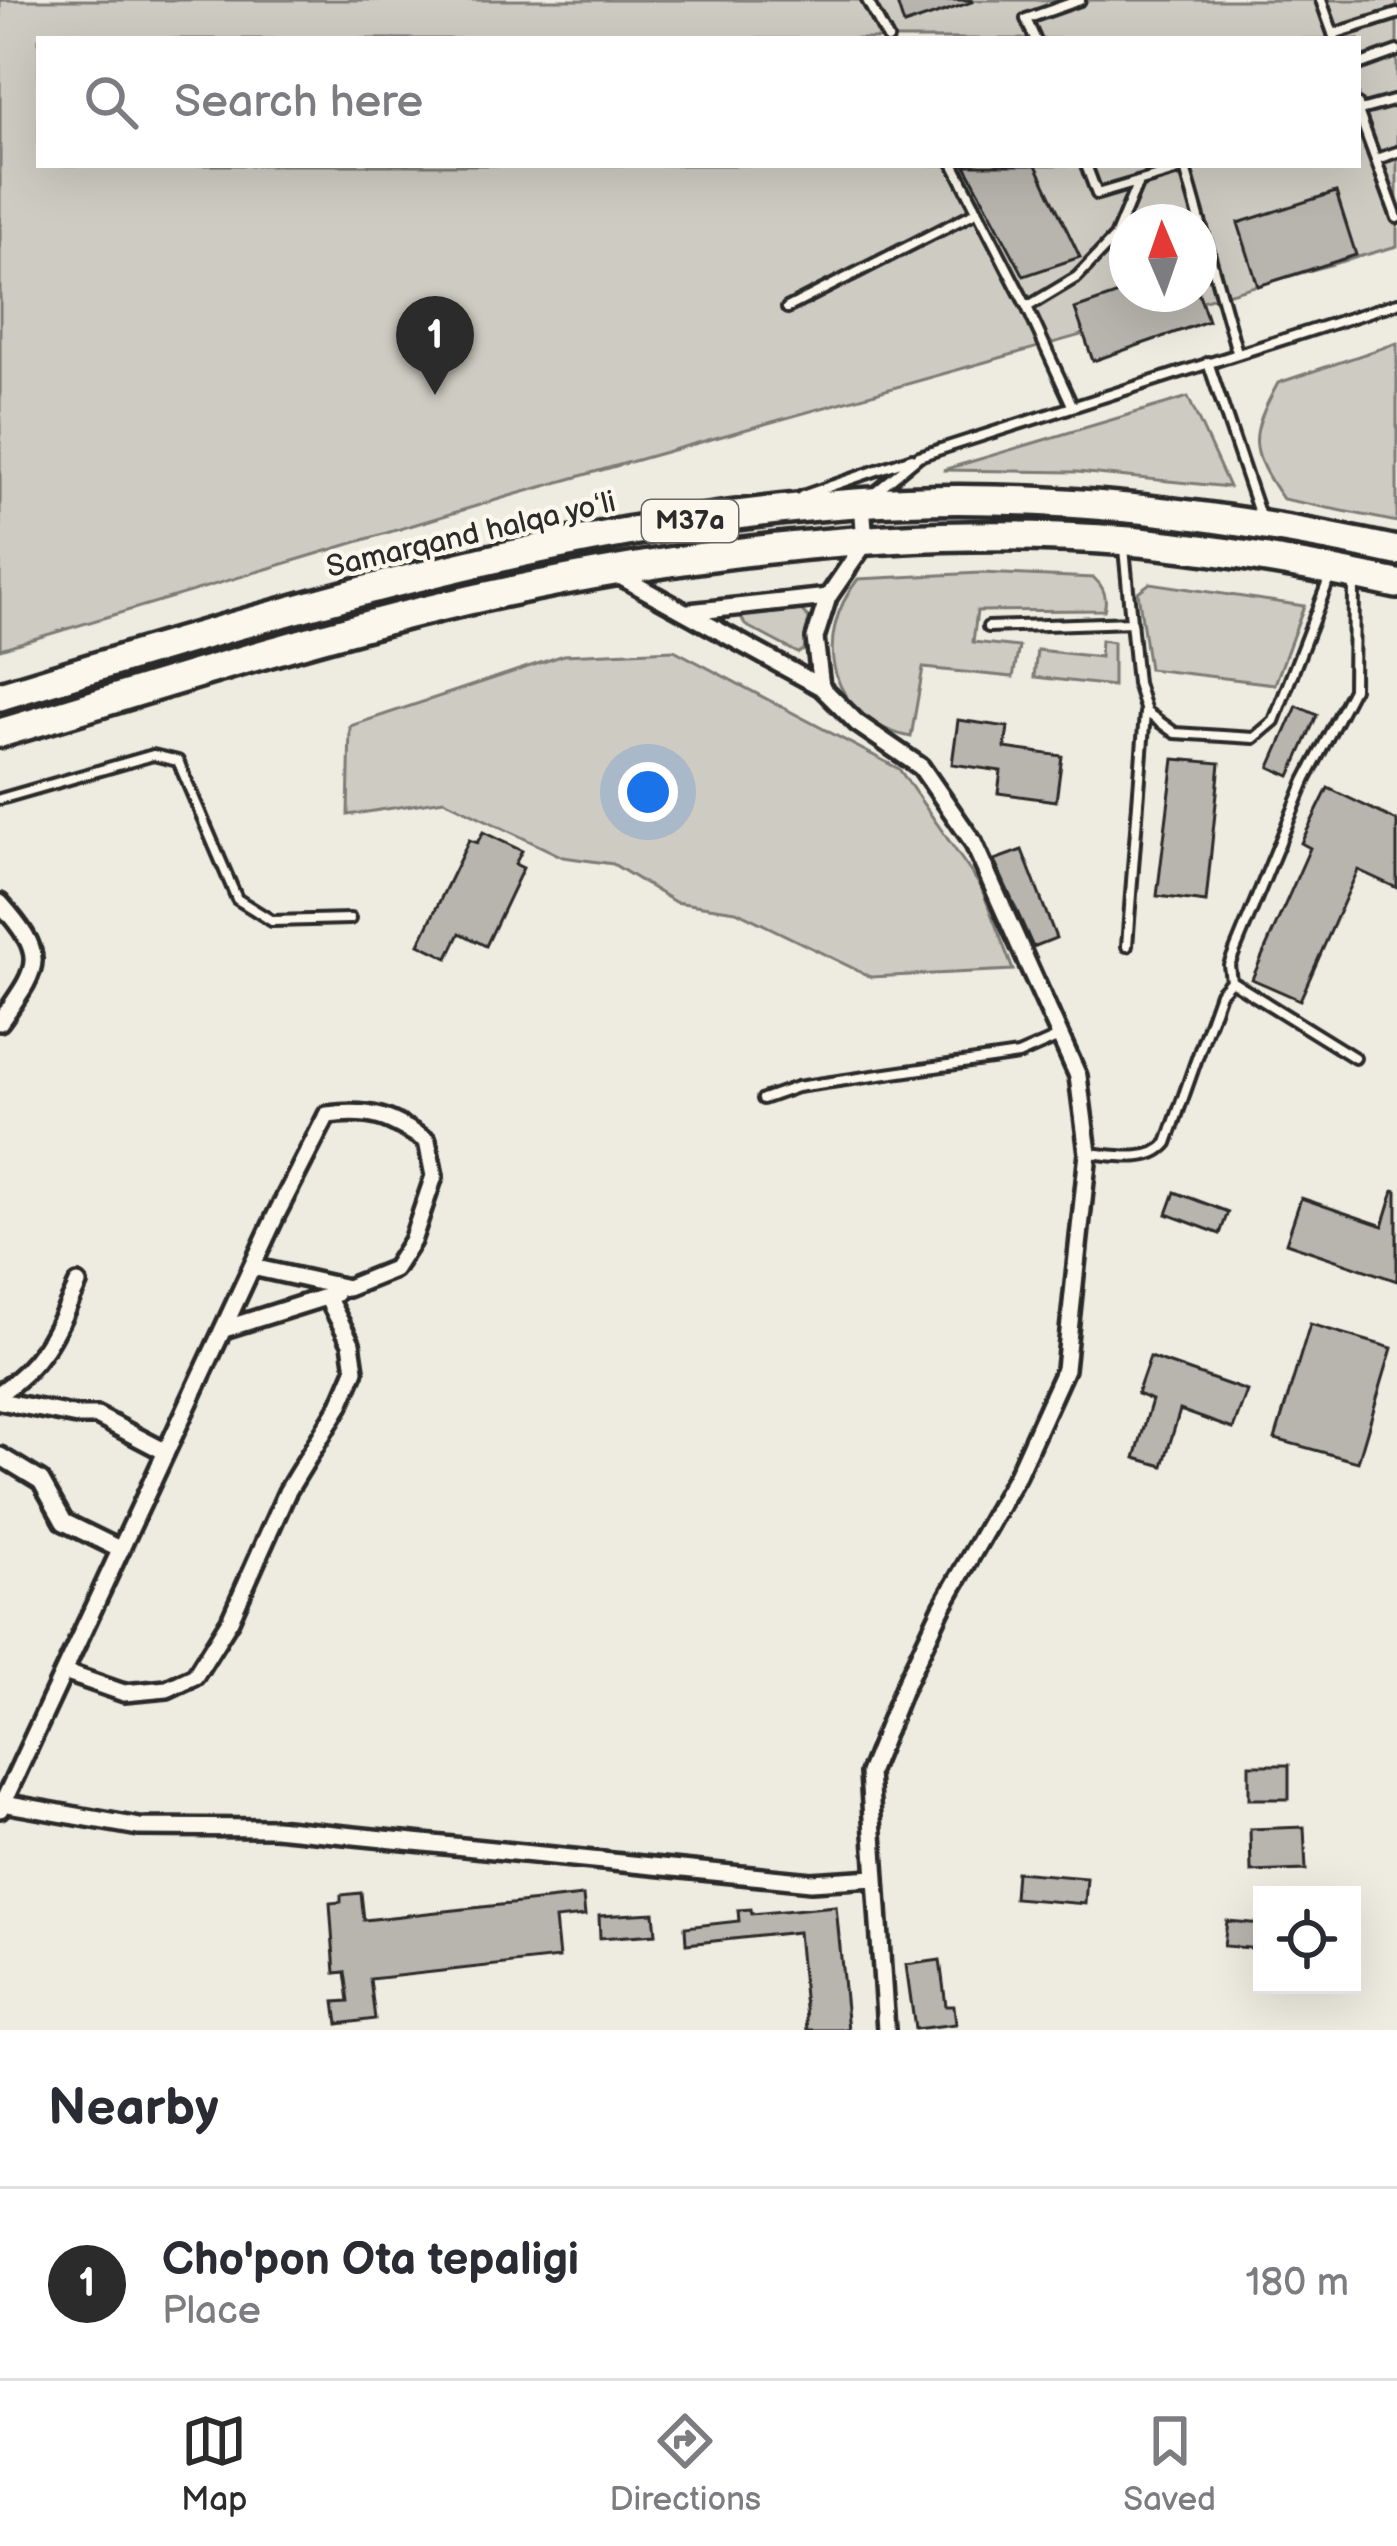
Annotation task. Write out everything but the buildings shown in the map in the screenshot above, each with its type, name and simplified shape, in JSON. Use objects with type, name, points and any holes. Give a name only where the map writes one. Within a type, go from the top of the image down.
[{"type":"highway","name":"Samarqand halqa yoʻli","points":[[0,696],[185,640],[516,553],[752,513],[862,502],[1105,506],[1264,526],[1397,551]]},
{"type":"highway","name":"M37a","points":[[0,733],[416,613],[610,571],[745,552],[981,538],[1124,541],[1238,554],[1397,586]]},
{"type":"street","points":[[821,687],[815,638],[828,597],[865,543],[862,502]]},
{"type":"street","points":[[610,571],[821,687],[857,723],[921,766],[974,842],[1078,1076],[1088,1153],[1065,1369],[1017,1475],[932,1628],[869,1773],[886,2030]]},
{"type":"street","points":[[686,612],[828,597]]},
{"type":"street","points":[[0,903],[22,927],[34,951],[32,975],[0,1022]]},
{"type":"street","points":[[224,1329],[327,1298],[394,1269],[412,1241],[434,1176],[427,1141],[393,1120],[363,1110],[327,1115],[252,1268],[2,1806],[139,1827],[275,1828],[811,1882],[874,1878]]},
{"type":"street","points":[[252,1268],[347,1288]]},
{"type":"street","points":[[0,1397],[30,1372],[78,1284]]},
{"type":"street","points":[[64,1672],[124,1693],[167,1689],[195,1676],[230,1620],[287,1492],[340,1405],[355,1370],[350,1343],[327,1298]]},
{"type":"street","points":[[0,1397],[77,1417],[97,1416],[166,1452]]},
{"type":"street","points":[[0,1456],[41,1481],[64,1522],[121,1550]]},
{"type":"lane","points":[[867,0],[886,36]]},
{"type":"lane","points":[[1034,36],[1027,19],[1080,0]]},
{"type":"lane","points":[[1321,0],[1334,36],[1397,14]]},
{"type":"lane","points":[[1361,64],[1397,51]]},
{"type":"lane","points":[[1361,109],[1397,100]]},
{"type":"lane","points":[[1361,115],[1397,218]]},
{"type":"lane","points":[[1377,159],[1397,152]]},
{"type":"lane","points":[[956,168],[1072,405]]},
{"type":"lane","points":[[1087,168],[1097,194],[1183,168]]},
{"type":"lane","points":[[1190,168],[1237,352]]},
{"type":"lane","points":[[1027,307],[1076,277],[1114,237],[1138,182]]},
{"type":"lane","points":[[787,308],[978,211]]},
{"type":"lane","points":[[752,513],[1072,405],[1397,303]]},
{"type":"lane","points":[[1208,362],[1264,526]]},
{"type":"lane","points":[[862,502],[919,456]]},
{"type":"lane","points":[[1124,541],[1137,683],[1146,712],[1127,946]]},
{"type":"lane","points":[[1146,712],[1174,733],[1254,738],[1274,721],[1343,573]]},
{"type":"lane","points":[[1088,1153],[1145,1156],[1167,1143],[1220,993],[1231,980],[1229,965],[1305,781],[1353,688],[1343,573]]},
{"type":"lane","points":[[988,627],[1132,622]]},
{"type":"lane","points":[[0,799],[153,754],[178,761],[238,898],[272,921],[350,919]]},
{"type":"lane","points":[[1231,980],[1355,1058]]},
{"type":"lane","points":[[763,1099],[797,1088],[1018,1055],[1060,1036]]},
{"type":"shaded area","points":[[0,0],[1397,0],[1397,246],[1217,297],[1217,204],[1109,204],[1109,312],[1163,312],[513,495],[0,649]]},
{"type":"shaded area","points":[[1397,343],[1397,522],[1283,499],[1263,467],[1256,442],[1278,383]]},
{"type":"shaded area","points":[[1188,397],[1229,487],[1077,472],[943,470]]},
{"type":"shaded area","points":[[981,573],[1094,578],[1104,592],[1104,610],[977,611],[973,642],[1019,647],[1013,677],[923,668],[911,737],[883,728],[862,714],[846,696],[832,652],[843,603],[858,579]]},
{"type":"shaded area","points":[[1150,583],[1304,606],[1275,684],[1149,669],[1138,592]]},
{"type":"shaded area","points":[[801,610],[809,618],[804,650],[798,653],[745,625],[741,616]]},
{"type":"shaded area","points":[[1101,640],[1113,642],[1113,686],[1034,677],[1037,650],[1100,657]]},
{"type":"shaded area","points":[[674,650],[899,769],[981,887],[1013,970],[871,977],[736,911],[675,902],[613,864],[563,857],[444,800],[348,815],[350,726],[564,655]]},
{"type":"place","name":"Cho'pon Ota tepaligi","points":[[435,395]]}]
